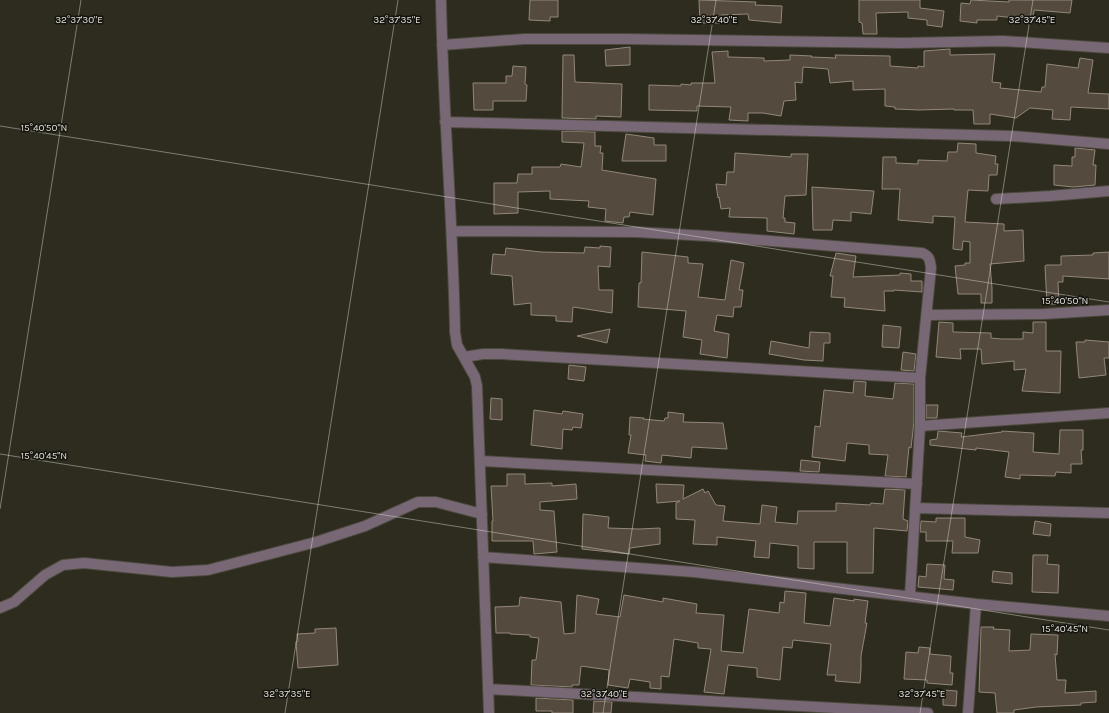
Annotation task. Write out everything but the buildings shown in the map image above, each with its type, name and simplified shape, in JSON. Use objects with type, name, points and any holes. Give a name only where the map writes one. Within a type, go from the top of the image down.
[{"type":"street","points":[[441,0],[445,122],[452,231],[455,332],[457,345],[475,377],[477,386],[481,461],[489,713]]},
{"type":"street","points":[[442,45],[524,39],[626,39],[902,43],[1003,41],[1109,48]]},
{"type":"street","points":[[445,122],[1012,136],[1109,144]]},
{"type":"street","points":[[996,199],[1109,191]]},
{"type":"street","points":[[452,231],[636,232],[708,236],[922,253],[927,255],[931,268],[920,378],[920,426],[910,596]]},
{"type":"street","points":[[927,315],[1044,314],[1109,310]]},
{"type":"street","points":[[464,357],[483,354],[501,354],[920,378]]},
{"type":"street","points":[[920,426],[1109,413]]},
{"type":"street","points":[[481,461],[917,484]]},
{"type":"street","points":[[0,608],[14,602],[45,575],[63,565],[84,563],[172,572],[208,570],[316,542],[365,526],[418,502],[436,502],[482,514]]},
{"type":"street","points":[[915,508],[1109,513]]},
{"type":"street","points":[[483,557],[694,572],[976,604],[1109,616]]},
{"type":"street","points":[[968,713],[976,604]]},
{"type":"street","points":[[488,689],[928,713]]}]
